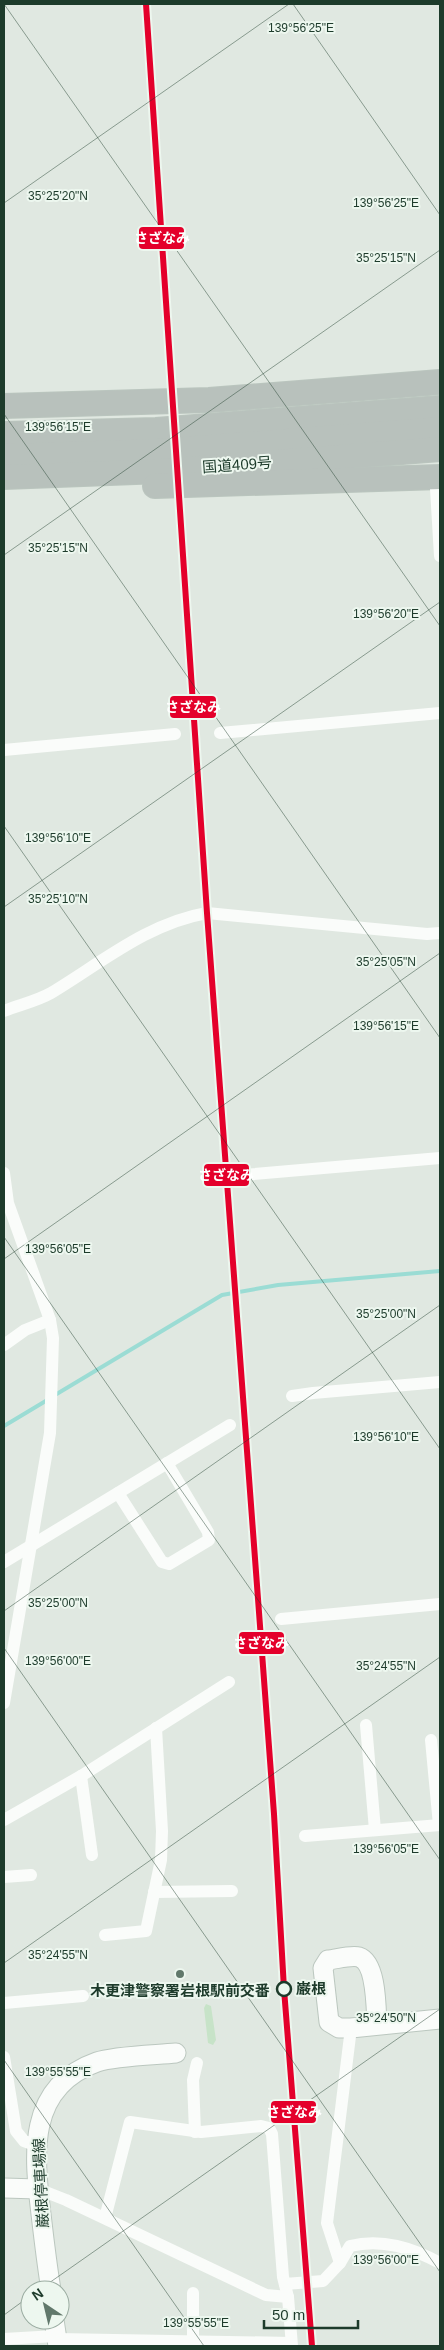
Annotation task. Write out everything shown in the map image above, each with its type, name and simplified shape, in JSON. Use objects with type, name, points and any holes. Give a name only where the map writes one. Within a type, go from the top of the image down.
[{"type":"highway","points":[[4,406],[209,400],[440,382]]},
{"type":"highway","points":[[4,434],[156,430],[440,408]]},
{"type":"highway","points":[[4,456],[158,451],[440,429]]},
{"type":"highway","name":"国道409号","points":[[4,476],[162,471],[440,449]]},
{"type":"highway","points":[[4,491],[438,483]]},
{"type":"main road","points":[[378,2026],[373,1977],[366,1961],[358,1956],[328,1960],[323,1968],[329,2022],[340,2028],[378,2026],[440,2019]]},
{"type":"main road","name":"巌根停車場線","points":[[49,2280],[35,2145],[43,2113],[50,2098],[64,2081],[82,2069],[98,2062],[176,2053]]},
{"type":"main road","points":[[4,2188],[38,2189]]},
{"type":"street","points":[[438,483],[440,556]]},
{"type":"street","points":[[220,733],[440,714]]},
{"type":"street","points":[[4,750],[175,734]]},
{"type":"street","points":[[4,1011],[49,994],[117,950],[168,923],[191,915],[207,913],[427,934],[440,933]]},
{"type":"street","points":[[232,1176],[440,1158]]},
{"type":"street","points":[[4,1173],[8,1203],[50,1320],[53,1338],[50,1433],[4,1702]]},
{"type":"street","points":[[4,1345],[25,1330],[50,1320]]},
{"type":"street","points":[[292,1396],[440,1382]]},
{"type":"street","points":[[4,1562],[230,1425]]},
{"type":"street","points":[[118,1493],[162,1562],[169,1564],[208,1540],[208,1532],[167,1463]]},
{"type":"street","points":[[281,1619],[440,1604]]},
{"type":"street","points":[[4,1820],[81,1776],[229,1682]]},
{"type":"street","points":[[366,1725],[375,1830]]},
{"type":"street","points":[[105,1935],[146,1931],[161,1860],[162,1831],[156,1728]]},
{"type":"street","points":[[305,1836],[440,1825],[431,1740]]},
{"type":"street","points":[[81,1776],[92,1855]]},
{"type":"street","points":[[4,1877],[31,1875]]},
{"type":"street","points":[[154,1892],[232,1891]]},
{"type":"street","points":[[4,2003],[83,1996]]},
{"type":"street","points":[[340,2263],[327,2223],[351,2028]]},
{"type":"street","points":[[4,2056],[16,2131],[24,2141],[35,2145]]},
{"type":"street","points":[[195,2132],[193,2080],[197,2063]]},
{"type":"street","points":[[5,2338],[56,2335],[193,2344],[292,2345],[272,2134],[269,2128],[261,2126],[195,2132],[130,2122],[105,2218]]},
{"type":"street","points":[[38,2189],[105,2218],[266,2295],[323,2281],[340,2263],[350,2246],[366,2242],[405,2247],[440,2263]]},
{"type":"street","points":[[193,2344],[194,2293]]},
{"type":"green space","points":[[206,2004],[211,2006],[216,2040],[213,2045],[208,2043],[204,2008]]},
{"type":"waterway","points":[[55,1395],[222,1295],[278,1285],[440,1271]]},
{"type":"waterway","points":[[4,1426],[49,1399]]},
{"type":"transit line","name":"さざなみ","points":[[146,4],[207,913],[274,1814],[284,1989],[312,2346]]},
{"type":"place","name":"木更津警察署岩根駅前交番","points":[[180,1974]]},
{"type":"place","name":"巌根","points":[[284,1989]]}]
